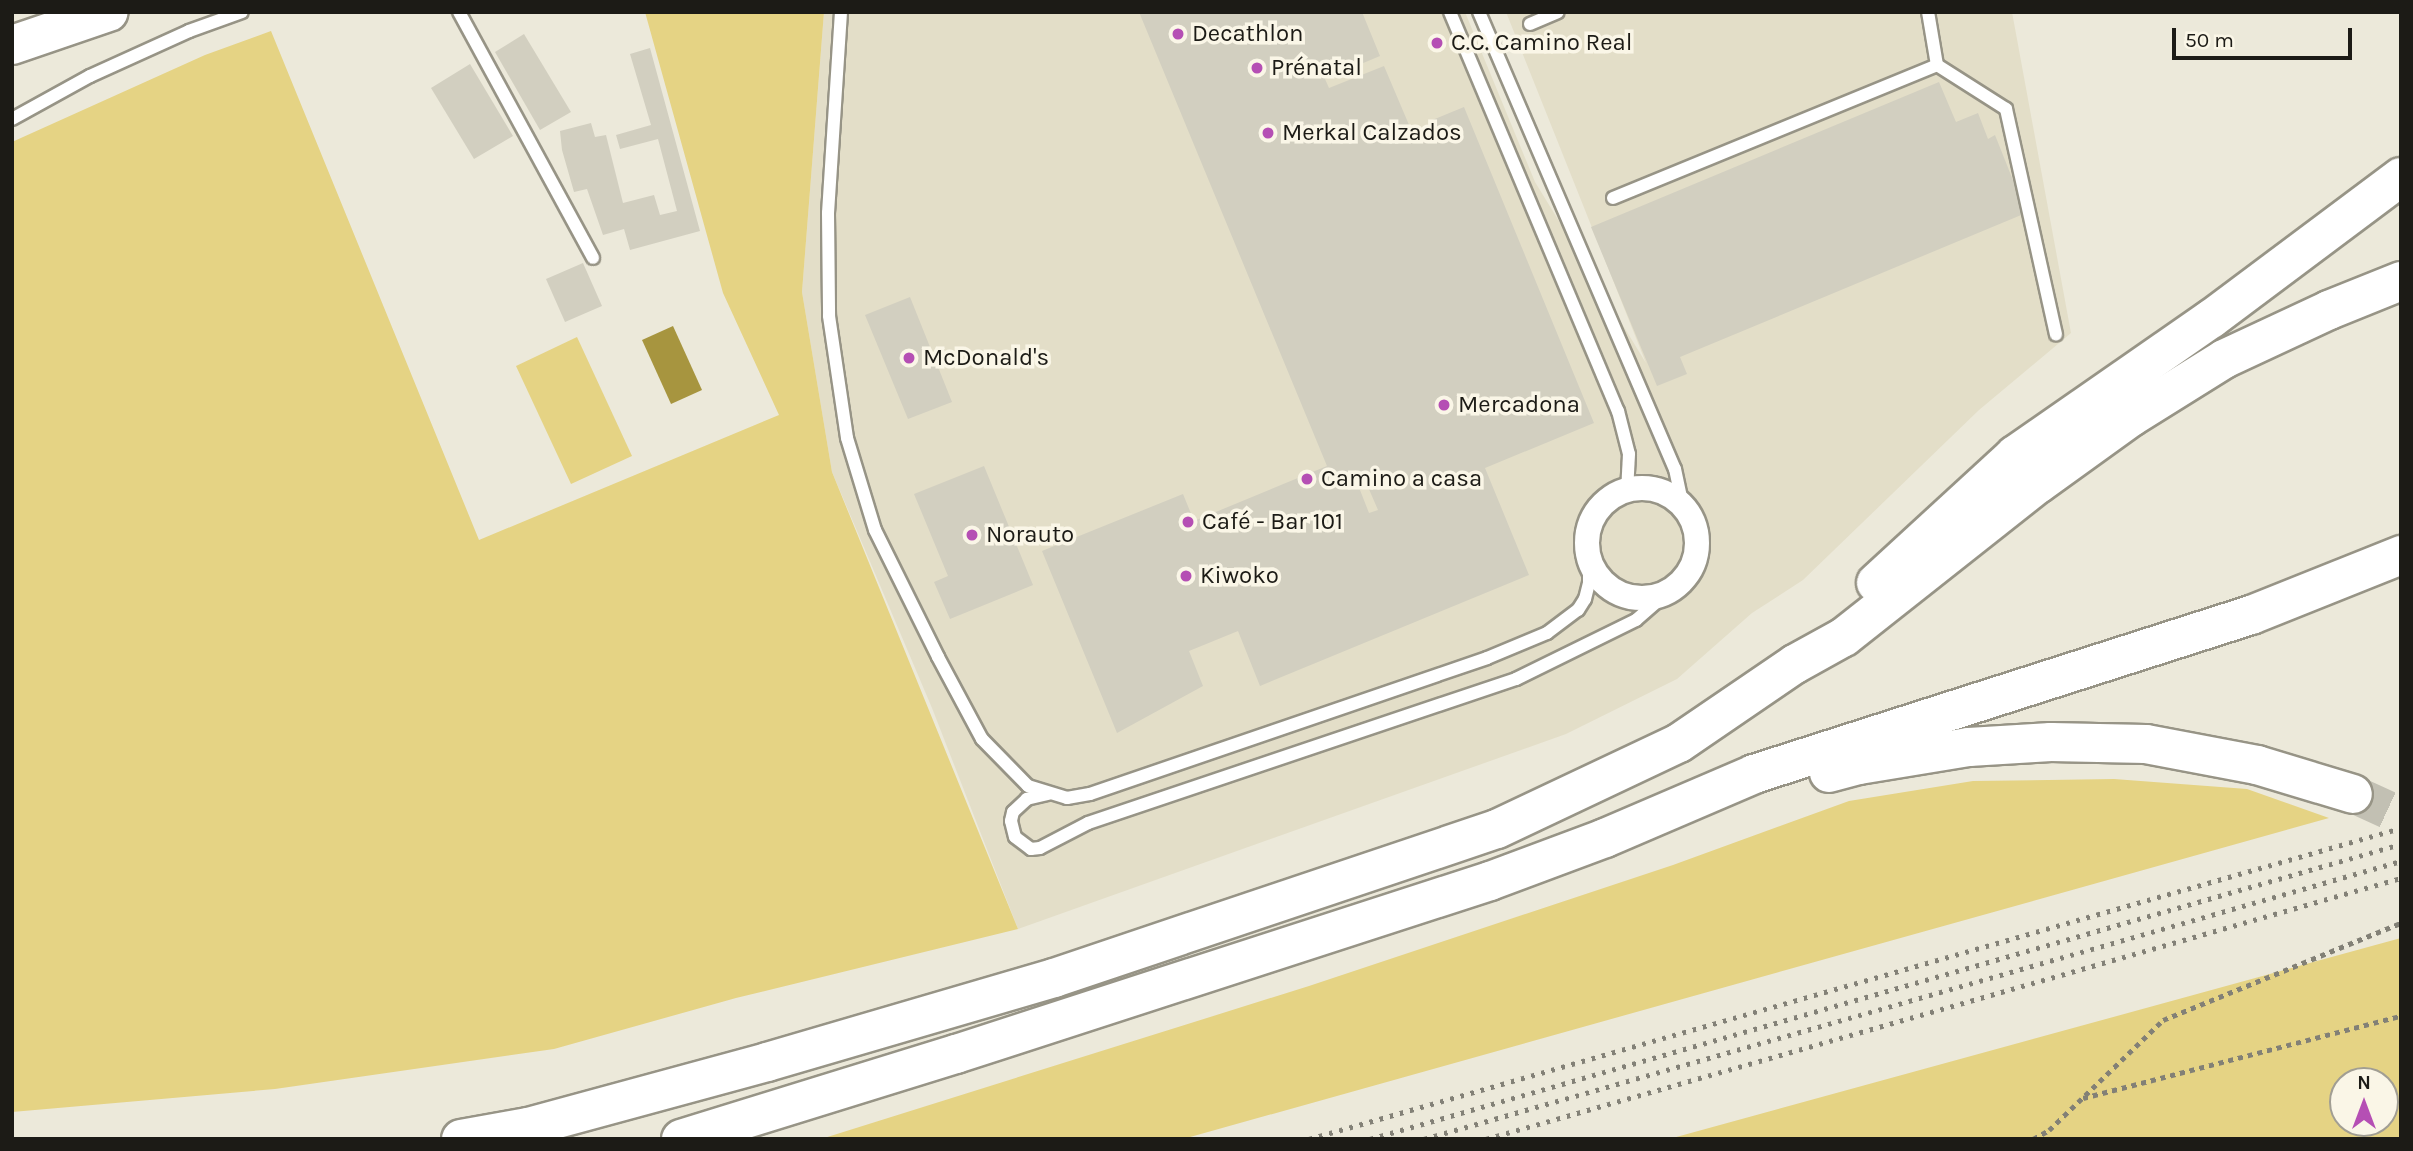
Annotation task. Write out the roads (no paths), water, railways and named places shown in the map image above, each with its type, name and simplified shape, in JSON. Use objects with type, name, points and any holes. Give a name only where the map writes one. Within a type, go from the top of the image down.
[{"type":"highway","points":[[12,45],[109,12]]},
{"type":"highway","points":[[1796,664],[1834,621],[2015,455],[2211,319],[2401,177]]},
{"type":"highway","points":[[461,1139],[528,1127],[581,1113],[1054,978],[1497,829],[1679,743],[1796,664],[1844,637],[2038,484],[2131,417],[2224,359],[2329,310],[2401,281]]},
{"type":"highway","points":[[681,1139],[1165,987],[1490,881],[1605,838],[1754,774],[2251,615],[2401,555]]},
{"type":"highway","points":[[1605,838],[1859,765],[1983,746],[2051,742],[2146,744],[2257,765],[2353,794]]},
{"type":"street","points":[[1647,488],[1667,494],[1683,506],[1692,520],[1697,536],[1697,553],[1692,569],[1682,582],[1668,592],[1650,598],[1630,597],[1613,590],[1598,577],[1589,560],[1587,543],[1590,525],[1605,504],[1627,490],[1647,488]]},
{"type":"lane","points":[[12,119],[90,76],[188,32],[242,12]]},
{"type":"lane","points":[[459,12],[593,258]]},
{"type":"lane","points":[[841,12],[831,153],[828,273],[830,328],[847,438],[864,500],[884,551],[982,739],[1028,786],[1067,798],[1090,794],[1487,658],[1547,633],[1567,620],[1585,599],[1589,560]]},
{"type":"lane","points":[[1450,12],[1618,411],[1629,454],[1627,490]]},
{"type":"lane","points":[[1479,12],[1675,469],[1683,506]]},
{"type":"lane","points":[[1530,24],[1558,12]]},
{"type":"lane","points":[[1928,12],[1937,65],[2006,109],[2056,335]]},
{"type":"lane","points":[[1613,198],[1937,65]]},
{"type":"lane","points":[[1049,794],[1027,799],[1013,812],[1011,821],[1015,837],[1031,849],[1040,848],[1088,823],[1516,679],[1636,620],[1668,592]]},
{"type":"tunnel","points":[[2353,794],[2401,816]]},
{"type":"railway","points":[[1309,1139],[2401,828]]},
{"type":"railway","points":[[1370,1139],[2401,844]]},
{"type":"railway","points":[[1424,1139],[2401,861]]},
{"type":"railway","points":[[1486,1139],[2401,878]]},
{"type":"place","name":"Decathlon","points":[[1178,34]]},
{"type":"place","name":"C.C. Camino Real","points":[[1437,43]]},
{"type":"place","name":"Prénatal","points":[[1257,68]]},
{"type":"place","name":"Merkal Calzados","points":[[1268,133]]},
{"type":"place","name":"McDonald's","points":[[909,358]]},
{"type":"place","name":"Mercadona","points":[[1444,405]]},
{"type":"place","name":"Camino a casa","points":[[1307,479]]},
{"type":"place","name":"Café - Bar 101","points":[[1188,522]]},
{"type":"place","name":"Norauto","points":[[972,535]]},
{"type":"place","name":"Kiwoko","points":[[1186,576]]}]
